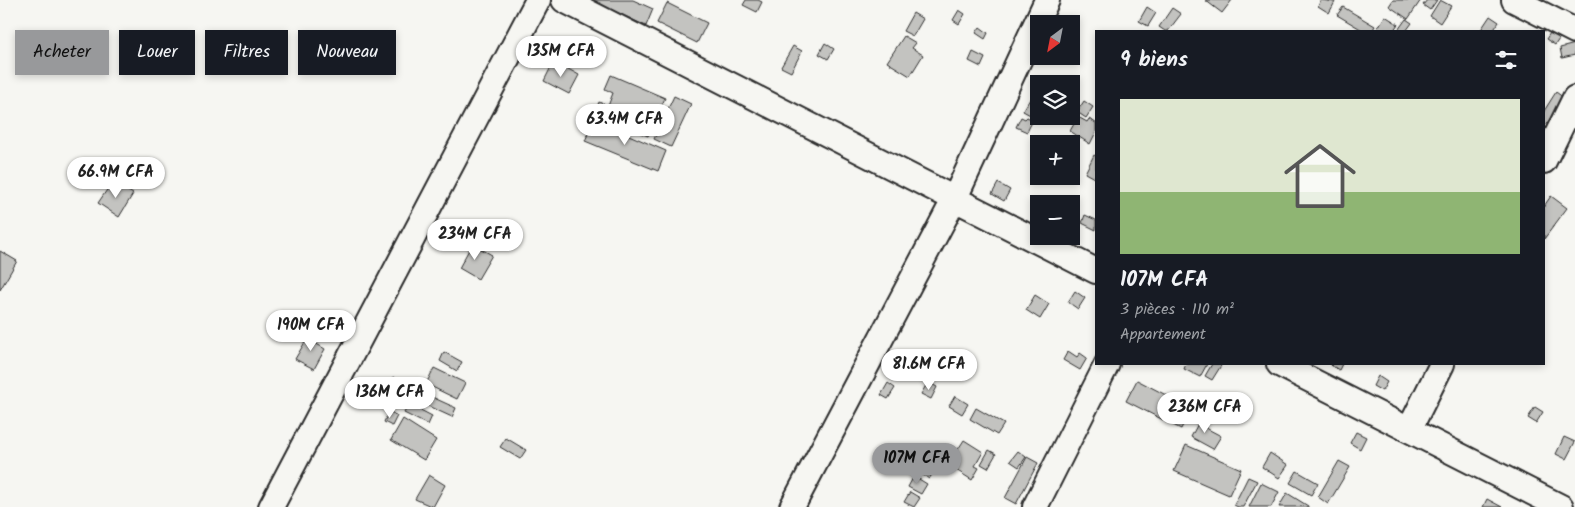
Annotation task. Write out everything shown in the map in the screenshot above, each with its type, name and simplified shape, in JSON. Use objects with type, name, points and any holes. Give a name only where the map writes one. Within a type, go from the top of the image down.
[{"type":"street","points":[[271,507],[538,0]]},
{"type":"street","points":[[564,0],[1095,270]]},
{"type":"street","points":[[792,507],[954,200],[1047,0]]},
{"type":"street","points":[[1514,0],[1575,31]]},
{"type":"street","points":[[1545,159],[1575,98]]},
{"type":"street","points":[[1035,507],[1107,365]]},
{"type":"street","points":[[1280,365],[1561,507]]},
{"type":"street","points":[[1409,430],[1442,365]]},
{"type":"building","points":[[591,0],[633,0],[653,9],[646,26]]},
{"type":"building","points":[[746,0],[762,2],[757,12],[743,5]]},
{"type":"building","points":[[1205,0],[1232,0],[1222,13]]},
{"type":"building","points":[[1321,0],[1335,2],[1329,13],[1318,6]]},
{"type":"building","points":[[1393,0],[1421,0],[1408,19],[1389,6]]},
{"type":"building","points":[[1427,0],[1437,0],[1430,10],[1423,5]]},
{"type":"building","points":[[1440,0],[1451,6],[1440,23],[1430,16]]},
{"type":"building","points":[[667,3],[707,23],[697,43],[657,23]]},
{"type":"building","points":[[1147,7],[1156,13],[1148,26],[1139,21]]},
{"type":"building","points":[[1343,7],[1375,26],[1373,30],[1362,30],[1337,15]]},
{"type":"building","points":[[1172,8],[1181,14],[1169,30],[1164,30],[1159,27]]},
{"type":"building","points":[[959,10],[965,14],[959,24],[953,20]]},
{"type":"building","points":[[913,13],[923,19],[913,36],[903,31]]},
{"type":"building","points":[[1385,16],[1398,24],[1394,30],[1377,30]]},
{"type":"building","points":[[1490,16],[1499,22],[1494,30],[1481,30]]},
{"type":"building","points":[[1406,19],[1412,23],[1407,30],[1398,30]]},
{"type":"building","points":[[980,27],[988,33],[985,39],[976,33]]},
{"type":"building","points":[[1552,30],[1561,36],[1555,45],[1546,39]]},
{"type":"building","points":[[904,36],[916,43],[912,48],[923,55],[910,76],[887,62]]},
{"type":"building","points":[[825,43],[834,49],[828,59],[819,54]]},
{"type":"building","points":[[1575,44],[1575,55],[1562,58],[1560,48]]},
{"type":"building","points":[[793,46],[802,51],[791,72],[781,67]]},
{"type":"building","points":[[973,52],[985,58],[981,67],[969,61]]},
{"type":"building","points":[[554,61],[579,75],[569,94],[544,81]]},
{"type":"building","points":[[611,75],[665,98],[648,136],[594,114],[599,102],[608,106],[613,93],[605,89]]},
{"type":"building","points":[[1556,92],[1564,98],[1547,123],[1545,122],[1545,109]]},
{"type":"building","points":[[674,96],[691,104],[671,147],[654,139]]},
{"type":"building","points":[[1030,99],[1030,115],[1023,111]]},
{"type":"building","points":[[1084,101],[1093,107],[1086,118],[1080,114],[1080,107]]},
{"type":"building","points":[[1021,117],[1030,118],[1030,125],[1027,132],[1016,127]]},
{"type":"building","points":[[1080,118],[1087,122],[1089,119],[1095,122],[1095,134],[1090,144],[1080,138],[1080,135],[1070,131],[1073,125],[1080,125]]},
{"type":"building","points":[[594,120],[666,151],[658,171],[585,141]]},
{"type":"building","points":[[1094,155],[1095,156],[1094,178],[1085,173]]},
{"type":"building","points":[[113,181],[133,194],[119,217],[98,203]]},
{"type":"building","points":[[998,183],[1010,190],[1004,201],[992,194]]},
{"type":"building","points":[[1551,196],[1567,208],[1545,238],[1545,205]]},
{"type":"building","points":[[1085,215],[1095,220],[1095,230],[1082,223]]},
{"type":"building","points":[[472,244],[492,255],[478,279],[459,268]]},
{"type":"building","points":[[0,251],[17,261],[0,290]]},
{"type":"building","points":[[1075,291],[1085,298],[1078,309],[1068,302]]},
{"type":"building","points":[[1035,295],[1049,304],[1040,319],[1026,310]]},
{"type":"building","points":[[311,332],[319,337],[315,343],[325,349],[314,369],[295,359]]},
{"type":"building","points":[[1068,351],[1077,357],[1080,353],[1087,358],[1080,370],[1063,360]]},
{"type":"building","points":[[444,352],[462,362],[457,371],[440,361]]},
{"type":"building","points":[[941,365],[950,371],[944,379],[936,373]]},
{"type":"building","points":[[1186,365],[1206,365],[1200,377],[1184,369]]},
{"type":"building","points":[[1211,365],[1221,365],[1212,380],[1205,376]]},
{"type":"building","points":[[1331,365],[1342,365],[1339,370]]},
{"type":"building","points":[[893,366],[907,374],[903,382],[889,373]]},
{"type":"building","points":[[434,368],[465,383],[457,399],[426,384]]},
{"type":"building","points":[[1378,376],[1387,382],[1382,391],[1373,386]]},
{"type":"building","points":[[393,377],[402,382],[398,389],[389,384]]},
{"type":"building","points":[[1137,380],[1191,408],[1181,429],[1126,401]]},
{"type":"building","points":[[928,382],[937,387],[931,399],[921,394]]},
{"type":"building","points":[[888,383],[895,388],[888,399],[881,395]]},
{"type":"building","points":[[421,392],[456,408],[452,417],[417,401]]},
{"type":"building","points":[[955,396],[968,404],[962,414],[949,406]]},
{"type":"building","points":[[409,404],[432,416],[428,425],[404,413]]},
{"type":"building","points":[[1535,407],[1543,412],[1536,423],[1528,418]]},
{"type":"building","points":[[976,408],[1004,424],[997,435],[970,419]]},
{"type":"building","points":[[389,411],[397,416],[392,426],[384,422]]},
{"type":"building","points":[[1202,416],[1208,419],[1204,427],[1221,436],[1213,449],[1191,437]]},
{"type":"building","points":[[403,419],[436,440],[424,460],[391,440]]},
{"type":"building","points":[[1356,432],[1366,437],[1360,449],[1350,443]]},
{"type":"building","points":[[1564,437],[1575,442],[1566,459],[1556,454]]},
{"type":"building","points":[[506,438],[526,450],[520,459],[500,447]]},
{"type":"building","points":[[964,440],[983,452],[975,466],[979,468],[972,480],[948,465]]},
{"type":"building","points":[[1186,445],[1241,469],[1229,495],[1174,471]]},
{"type":"building","points":[[989,450],[996,454],[988,468],[981,464]]},
{"type":"building","points":[[1018,451],[1026,457],[1019,467],[1010,461]]},
{"type":"building","points":[[907,453],[920,459],[914,470],[902,462]]},
{"type":"building","points":[[1270,453],[1288,465],[1279,478],[1262,467]]},
{"type":"building","points":[[1027,457],[1038,463],[1016,504],[1005,498]]},
{"type":"building","points":[[926,460],[937,467],[929,479],[919,472]]},
{"type":"building","points":[[1339,461],[1350,467],[1328,504],[1318,497]]},
{"type":"building","points":[[1297,471],[1318,483],[1311,495],[1290,483]]},
{"type":"building","points":[[429,475],[445,485],[433,507],[415,499]]},
{"type":"building","points":[[914,476],[927,484],[921,494],[908,487]]},
{"type":"building","points":[[1248,477],[1257,481],[1243,507],[1238,507],[1234,505]]},
{"type":"building","points":[[1261,483],[1279,492],[1271,507],[1249,507]]},
{"type":"building","points":[[910,492],[920,498],[914,507],[904,502]]},
{"type":"building","points":[[1287,493],[1308,506],[1308,507],[1279,507]]},
{"type":"building","points":[[1487,499],[1502,507],[1483,507]]}]
